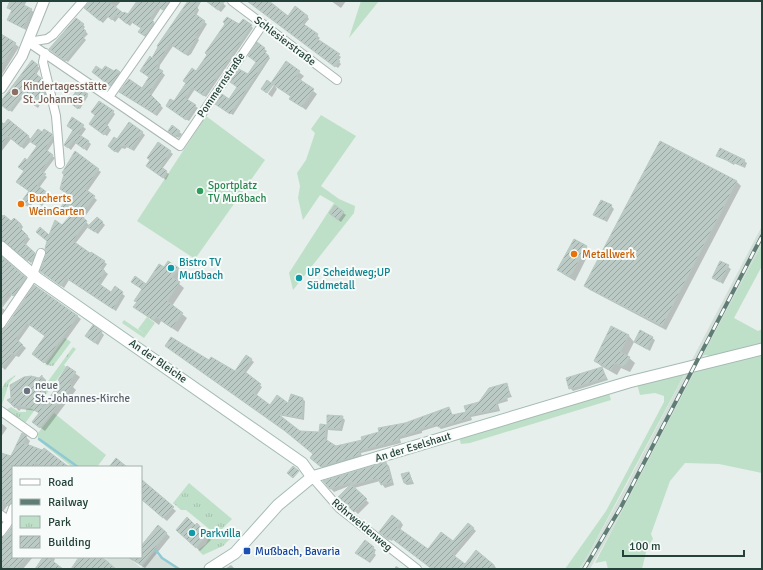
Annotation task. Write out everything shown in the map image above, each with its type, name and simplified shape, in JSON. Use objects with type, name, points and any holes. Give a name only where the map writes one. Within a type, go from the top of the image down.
[{"type":"main road","name":"An der Bleiche","points":[[2,249],[33,275],[302,463],[312,477]]},
{"type":"main road","name":"An der Eselshaut","points":[[210,569],[235,553],[278,505],[312,477],[646,378],[762,349]]},
{"type":"street","points":[[1,88],[17,65],[44,1]]},
{"type":"street","points":[[28,42],[47,39],[83,1]]},
{"type":"street","points":[[28,42],[109,97],[176,1]]},
{"type":"street","name":"Schlesierstraße","points":[[232,1],[337,80]]},
{"type":"street","name":"Pommernstraße","points":[[109,97],[180,146],[263,24]]},
{"type":"street","points":[[45,53],[43,62],[56,116],[60,164]]},
{"type":"street","points":[[1,324],[33,275],[41,253]]},
{"type":"street","points":[[1,411],[33,434]]},
{"type":"street","name":"Röhrweidenweg","points":[[312,477],[339,508],[417,569]]},
{"type":"street","points":[[1,532],[9,521],[9,514],[12,510]]},
{"type":"street","points":[[1,514],[9,521]]},
{"type":"shaded area","points":[[762,226],[762,244],[621,514],[590,569],[579,569],[626,486]]},
{"type":"shaded area","points":[[155,551],[158,556],[177,569],[98,569],[107,558],[128,558],[141,568]]},
{"type":"green space","points":[[361,1],[379,1],[349,38]]},
{"type":"green space","points":[[321,115],[356,136],[321,186],[339,199],[355,206],[354,213],[293,290],[289,273],[334,203],[320,195],[303,220],[298,198],[300,186],[297,173],[306,160],[315,133],[311,129]]},
{"type":"green space","name":"Sportplatz TV Mußbach","points":[[206,116],[265,160],[195,259],[137,221]]},
{"type":"green space","points":[[762,244],[762,266],[734,318],[758,331],[762,329],[762,343],[713,356],[703,355]]},
{"type":"green space","points":[[147,317],[155,323],[144,338],[122,323],[124,320],[146,335],[138,329]]},
{"type":"green space","points":[[65,338],[71,342],[53,366],[45,365]]},
{"type":"green space","points":[[73,347],[76,349],[64,365],[66,367],[43,398],[46,392],[46,384]]},
{"type":"green space","points":[[762,353],[762,473],[719,464],[685,463],[670,481],[651,534],[653,539],[647,548],[642,569],[608,569],[606,561],[595,563],[696,369]]},
{"type":"green space","points":[[685,373],[587,557],[579,569],[565,569],[606,511],[664,402],[664,396],[655,393],[640,395],[637,384]]},
{"type":"green space","points":[[16,375],[9,383],[1,408],[2,388],[7,381]]},
{"type":"green space","points":[[609,393],[611,400],[470,443],[461,444],[459,437]]},
{"type":"green space","points":[[40,402],[24,424],[4,411],[11,407],[19,412],[26,412],[26,409],[33,408]]},
{"type":"green space","points":[[54,413],[106,455],[98,466],[71,466],[38,440],[38,433]]},
{"type":"green space","points":[[189,483],[232,519],[217,534],[212,534],[208,528],[186,510],[181,510],[173,503]]},
{"type":"green space","points":[[225,531],[232,537],[223,546],[203,555],[198,550],[206,544],[210,536],[217,536]]},
{"type":"building","points":[[10,1],[23,1],[22,4],[32,9],[23,28],[7,20],[12,10],[7,8]]},
{"type":"building","points":[[90,1],[108,1],[123,13],[128,14],[137,1],[169,1],[163,10],[158,7],[150,19],[154,22],[145,36],[138,32],[141,28],[130,21],[127,24],[116,15],[112,20],[106,15],[100,21],[84,8]]},
{"type":"building","points":[[188,1],[201,1],[194,13],[205,21],[195,36],[197,37],[188,52],[185,54],[170,44],[158,62],[159,63],[156,67],[163,71],[149,93],[161,105],[155,114],[119,92],[129,79],[142,88],[149,77],[140,71],[150,56],[152,58],[158,47],[157,46]]},
{"type":"building","points":[[206,1],[225,1],[218,10]]},
{"type":"building","points":[[247,1],[269,1],[288,16],[295,6],[308,16],[302,23],[318,34],[316,38],[340,54],[336,58],[340,61],[335,67]]},
{"type":"building","points":[[227,17],[239,24],[243,19],[252,25],[204,96],[192,88],[185,98],[196,105],[186,120],[166,106],[170,99],[174,101],[186,83],[183,81],[192,68],[196,71],[207,55],[205,53],[225,24],[223,22]]},
{"type":"building","points":[[76,18],[84,24],[82,27],[86,31],[82,36],[84,38],[65,61],[49,49]]},
{"type":"building","points":[[1,34],[16,43],[1,67]]},
{"type":"building","points":[[257,42],[265,48],[263,51],[269,56],[230,114],[215,104],[222,94],[229,99],[237,87],[230,82],[239,69],[248,74],[256,62],[248,56]]},
{"type":"building","points":[[32,60],[38,65],[34,72],[41,78],[42,81],[40,85],[43,87],[44,92],[36,106],[21,96],[9,111],[1,105],[1,101]]},
{"type":"building","points":[[286,61],[300,71],[296,77],[314,89],[302,107],[289,99],[291,96],[272,84],[273,85],[267,93],[261,89],[267,80],[271,83]]},
{"type":"building","points":[[96,66],[102,70],[105,66],[114,71],[116,69],[120,72],[110,86],[92,72]]},
{"type":"building","points":[[78,88],[88,94],[78,109],[69,102]]},
{"type":"building","points":[[99,101],[114,111],[105,124],[109,127],[104,135],[89,124],[95,115],[91,112]]},
{"type":"building","points":[[72,117],[84,125],[78,134],[89,141],[84,149],[73,141],[68,148],[64,145],[73,130],[67,126]]},
{"type":"building","points":[[8,119],[29,136],[21,147],[8,136],[1,145],[1,122],[4,124]]},
{"type":"building","points":[[129,122],[143,132],[131,149],[124,145],[122,147],[119,146],[115,152],[108,146],[114,137],[117,139]]},
{"type":"building","points":[[172,125],[180,131],[176,137],[168,131]]},
{"type":"building","points":[[38,129],[42,132],[44,129],[52,134],[52,138],[45,149],[53,155],[41,171],[46,174],[37,185],[48,193],[39,204],[32,198],[26,206],[21,202],[29,191],[16,182],[24,171],[18,167],[25,158],[27,160],[37,146],[29,141]]},
{"type":"building","points":[[660,141],[737,181],[662,326],[584,286]]},
{"type":"building","points":[[158,142],[171,151],[161,167],[167,171],[163,178],[146,166],[150,160],[147,158]]},
{"type":"building","points":[[720,148],[745,160],[742,166],[716,156]]},
{"type":"building","points":[[75,151],[99,169],[85,189],[95,196],[81,216],[87,221],[73,241],[105,261],[101,268],[105,271],[98,283],[111,292],[115,286],[123,292],[113,309],[66,278],[61,286],[40,271],[46,255],[45,249],[47,241],[36,232],[40,227],[49,235],[55,220],[62,225],[70,216],[60,208],[70,196],[60,189],[64,174],[62,173]]},
{"type":"building","points":[[601,200],[612,205],[604,220],[593,215]]},
{"type":"building","points":[[335,205],[344,212],[338,220],[329,213]]},
{"type":"building","points":[[4,215],[11,221],[14,218],[21,224],[19,227],[28,236],[23,242],[35,253],[32,261],[30,259],[28,261],[1,240],[1,219]]},
{"type":"building","points":[[97,217],[103,222],[95,232],[87,227]]},
{"type":"building","points":[[574,239],[587,246],[570,277],[557,270]]},
{"type":"building","points":[[1,256],[26,278],[13,296],[9,292],[1,303]]},
{"type":"building","points":[[168,261],[179,268],[172,277],[180,282],[167,301],[183,313],[172,328],[156,317],[153,320],[133,307],[137,302],[134,301],[142,289],[131,282],[135,276],[146,284],[159,264],[164,267]]},
{"type":"building","points":[[720,261],[729,265],[720,282],[712,278]]},
{"type":"building","points":[[34,285],[78,316],[44,363],[32,354],[45,336],[27,323],[16,339],[23,345],[15,355],[13,353],[1,369],[1,329],[6,327]]},
{"type":"building","points":[[93,325],[102,332],[95,343],[85,336]]},
{"type":"building","points":[[611,326],[629,335],[620,352],[630,357],[624,367],[615,363],[611,370],[594,361]]},
{"type":"building","points":[[640,330],[653,337],[647,349],[634,342]]},
{"type":"building","points":[[171,337],[209,360],[211,357],[235,371],[246,355],[252,359],[244,371],[261,384],[254,393],[270,405],[277,395],[288,403],[291,394],[303,398],[302,418],[278,414],[300,431],[319,432],[320,424],[327,425],[327,415],[343,416],[340,429],[326,428],[325,439],[336,446],[362,440],[361,437],[379,432],[378,428],[405,423],[449,407],[452,415],[466,412],[464,406],[479,402],[489,388],[507,383],[510,395],[506,396],[507,399],[496,402],[498,409],[469,415],[470,418],[438,427],[437,424],[420,429],[398,437],[399,440],[359,451],[360,455],[321,467],[310,458],[313,454],[285,431],[165,346]]},
{"type":"building","points":[[67,366],[76,372],[69,383],[72,385],[59,405],[58,404],[40,428],[32,422],[39,413],[31,408],[16,405],[15,408],[7,400],[11,398],[10,385],[24,377],[31,376],[39,378],[42,375],[42,409],[60,382],[58,380]]},
{"type":"building","points":[[602,367],[606,378],[569,389],[566,378]]},
{"type":"building","points":[[22,433],[27,436],[24,443],[42,450],[44,448],[68,466],[41,466],[35,462],[34,466],[12,466],[12,501],[8,506],[1,499],[1,453],[11,456]]},
{"type":"building","points":[[116,458],[126,466],[110,466]]},
{"type":"building","points":[[386,462],[392,482],[381,485],[378,478],[352,485],[367,499],[354,512],[338,497],[353,482],[330,489],[323,481]]},
{"type":"building","points":[[293,466],[299,471],[293,478],[287,473]]},
{"type":"building","points":[[409,472],[412,481],[404,483],[401,474]]},
{"type":"building","points":[[142,480],[174,507],[163,518],[142,500]]},
{"type":"building","points":[[392,515],[401,522],[397,527],[428,549],[441,532],[453,541],[468,523],[474,528],[452,554],[465,564],[476,550],[494,565],[491,569],[432,569],[390,537],[389,540],[379,532]]},
{"type":"building","name":"Parkvilla","points":[[187,517],[195,525],[197,523],[207,535],[196,548],[176,530]]},
{"type":"building","points":[[158,525],[167,533],[141,565],[131,558],[142,558],[142,545]]},
{"type":"building","points":[[12,527],[12,558],[26,558],[16,569],[12,569],[7,565],[4,569],[1,569],[1,537],[5,536]]},
{"type":"building","points":[[365,540],[374,547],[372,550],[375,552],[368,561],[355,553]]},
{"type":"building","points":[[42,558],[50,558],[63,569],[35,569]]},
{"type":"building","points":[[78,558],[103,558],[116,569],[71,569]]},
{"type":"waterway","points":[[39,439],[77,466]]},
{"type":"waterway","points":[[155,549],[162,558],[179,569]]},
{"type":"railway","points":[[584,569],[621,507],[762,236]]},
{"type":"place","name":"Kindertagesstätte St. Johannes","points":[[15,92]]},
{"type":"place","name":"Sportplatz TV Mußbach","points":[[200,191]]},
{"type":"place","name":"Bucherts WeinGarten","points":[[21,204]]},
{"type":"place","name":"Metallwerk","points":[[574,254]]},
{"type":"place","name":"Bistro TV Mußbach","points":[[171,268]]},
{"type":"place","name":"UP Scheidweg;UP Südmetall","points":[[299,278]]},
{"type":"place","name":"neue St.-Johannes-Kirche","points":[[27,391]]},
{"type":"place","name":"Parkvilla","points":[[192,533]]},
{"type":"place","name":"Mußbach, Bavaria","points":[[247,551]]}]
